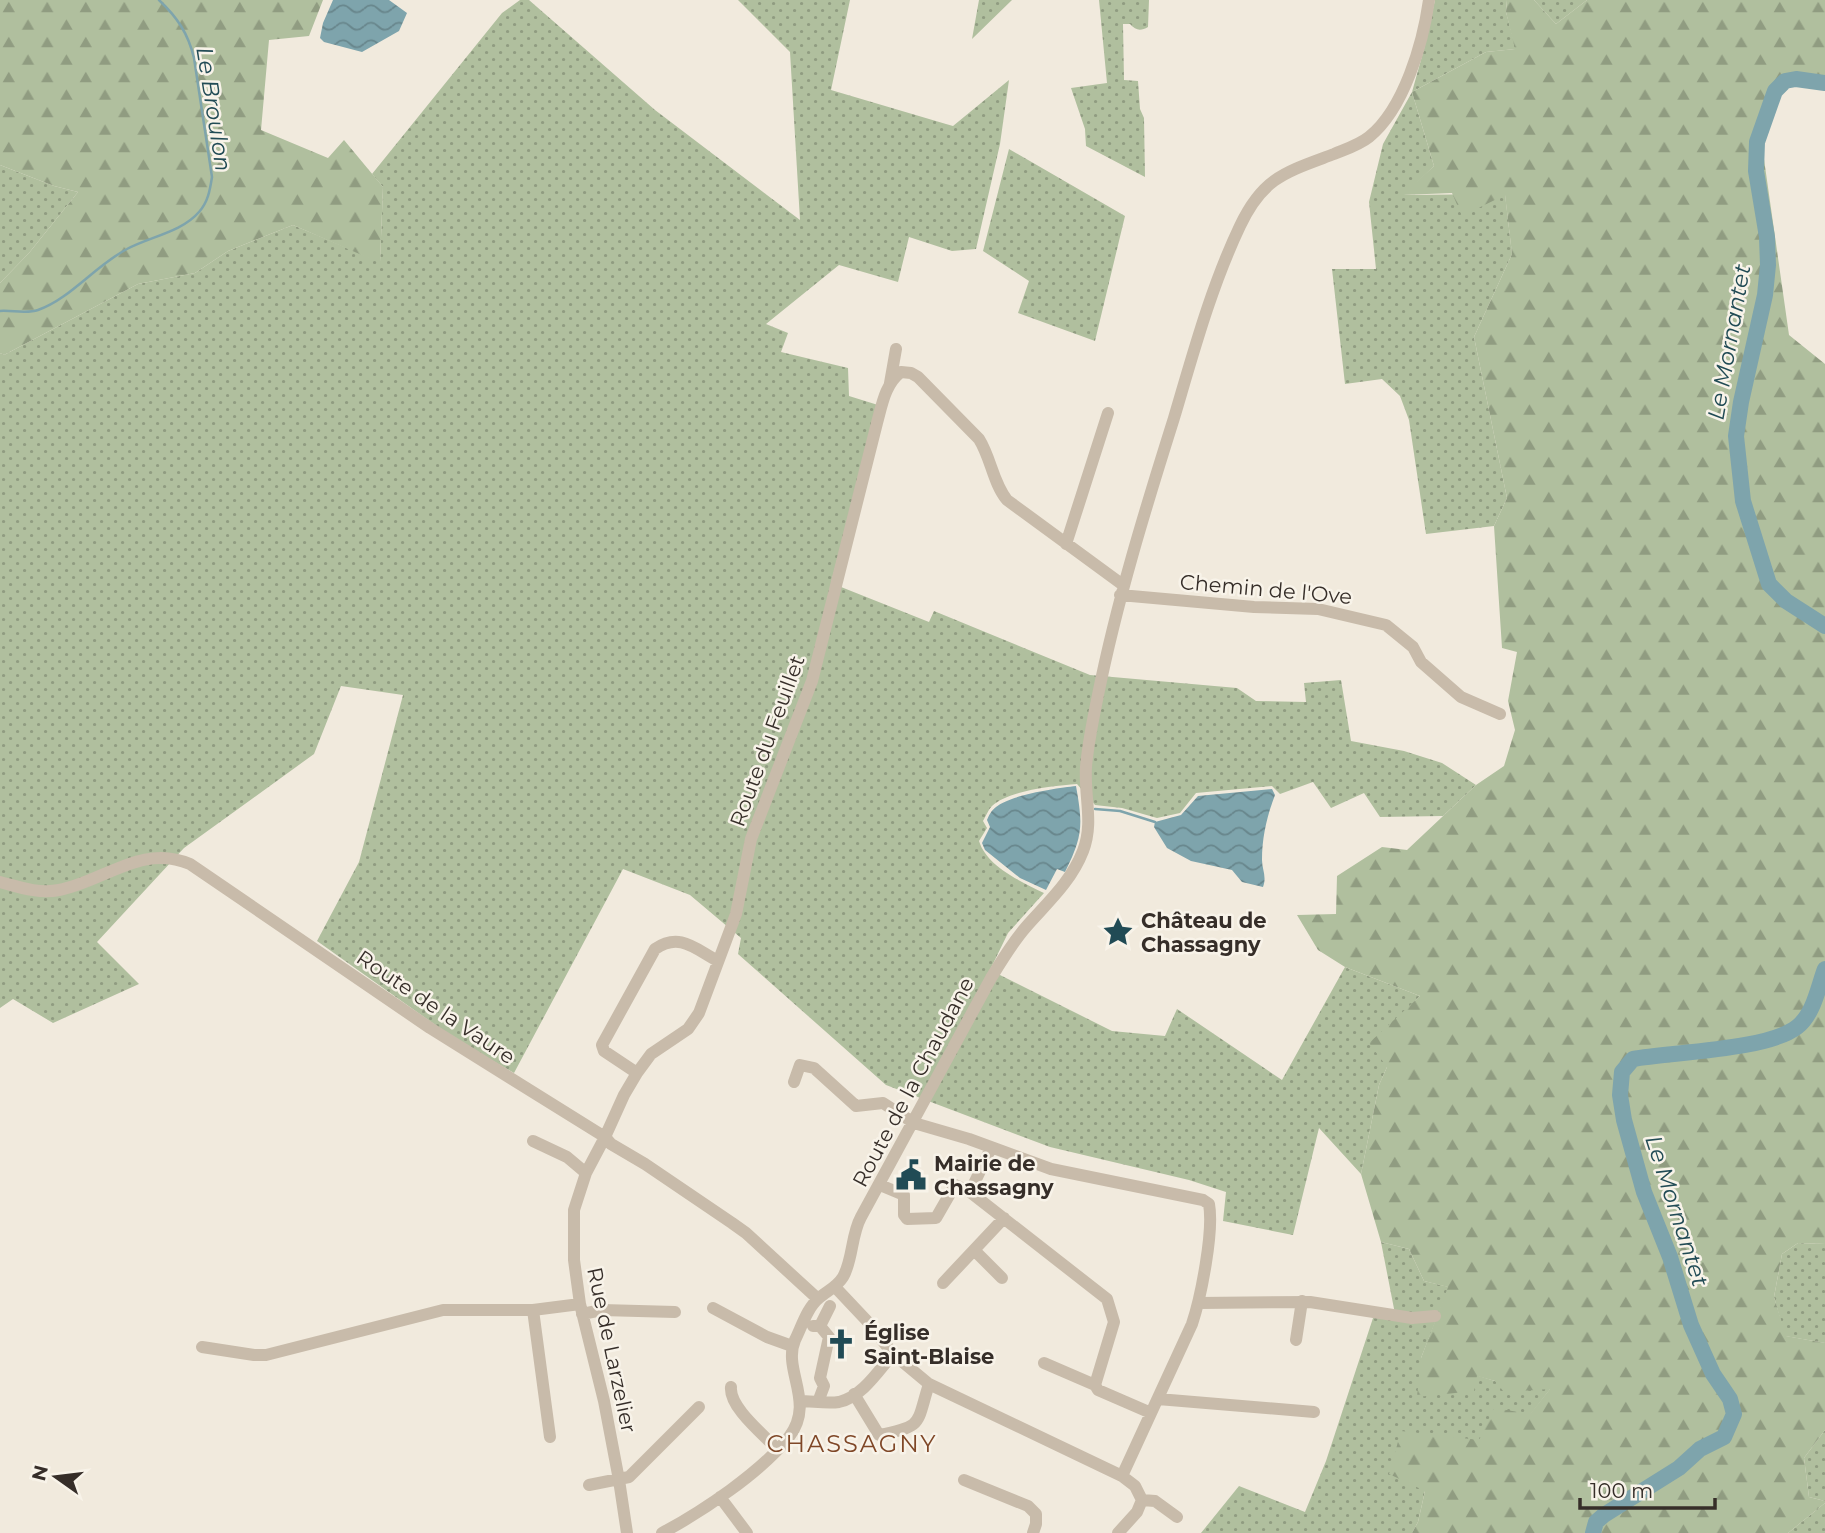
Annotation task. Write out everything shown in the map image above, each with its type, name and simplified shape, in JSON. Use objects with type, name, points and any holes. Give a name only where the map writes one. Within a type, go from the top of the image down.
[{"type":"street","name":"Route de la Chaudane","points":[[835,1287],[844,1276],[858,1222],[1010,947],[1063,886],[1084,849],[1090,818],[1086,769],[1108,643],[1198,340],[1222,270],[1250,206],[1265,187],[1282,174],[1352,147],[1368,138],[1382,125],[1402,92],[1423,29],[1429,0]]},
{"type":"street","name":"Route du Feuillet","points":[[637,1073],[651,1054],[694,1022],[719,961],[736,914],[751,839],[812,681],[877,423],[890,383],[896,349],[898,357],[911,373]]},
{"type":"street","points":[[890,383],[901,372],[918,377],[979,439],[987,451],[1001,493],[1007,500],[1122,590]]},
{"type":"street","points":[[1066,544],[1108,413]]},
{"type":"street","name":"Chemin de l'Ove","points":[[1122,590],[1254,607],[1318,609],[1353,615],[1386,625],[1413,647],[1422,662],[1461,697],[1500,714]]},
{"type":"street","name":"Route de la Vaure","points":[[0,882],[34,891],[60,890],[142,860],[181,860],[209,876],[440,1035],[605,1137],[611,1144],[746,1233],[818,1299]]},
{"type":"street","points":[[637,1073],[604,1051],[602,1045],[655,949],[666,941],[678,940],[719,961]]},
{"type":"street","points":[[794,1082],[800,1065],[814,1068],[856,1106],[883,1103],[914,1123],[969,1139],[1051,1169],[1203,1200],[1209,1204],[1206,1261],[1199,1303],[1192,1324],[1122,1476]]},
{"type":"street","name":"Rue de Larzelier","points":[[627,1533],[620,1480],[581,1309],[573,1227],[574,1210],[586,1173],[637,1073]]},
{"type":"street","points":[[533,1141],[567,1157],[586,1173]]},
{"type":"street","points":[[970,1192],[991,1148]]},
{"type":"street","points":[[880,1185],[904,1195],[904,1215],[907,1219],[936,1218],[955,1185],[970,1192],[1107,1299],[1114,1322],[1095,1385]]},
{"type":"street","points":[[943,1283],[1004,1218]]},
{"type":"street","points":[[974,1250],[1002,1278]]},
{"type":"street","points":[[662,1533],[720,1497],[790,1436],[800,1401],[792,1363],[792,1346],[818,1299],[835,1287],[893,1354],[929,1384],[1122,1476],[1135,1486],[1142,1500],[1137,1512],[1118,1533]]},
{"type":"street","points":[[1199,1303],[1302,1301],[1412,1318],[1435,1316]]},
{"type":"street","points":[[1296,1340],[1302,1301]]},
{"type":"street","points":[[820,1326],[830,1306]]},
{"type":"street","points":[[713,1308],[767,1337],[792,1346]]},
{"type":"street","points":[[202,1347],[266,1355],[443,1310],[581,1309],[675,1312]]},
{"type":"street","points":[[533,1310],[550,1437]]},
{"type":"street","points":[[802,1324],[820,1326],[830,1337],[820,1378],[824,1386],[818,1402]]},
{"type":"street","points":[[800,1401],[840,1402],[870,1381],[893,1354]]},
{"type":"street","points":[[1044,1363],[1151,1413]]},
{"type":"street","points":[[855,1394],[879,1435],[911,1429],[916,1424],[929,1384]]},
{"type":"street","points":[[731,1388],[730,1396],[736,1406],[777,1449]]},
{"type":"street","points":[[1158,1399],[1314,1412]]},
{"type":"street","points":[[589,1485],[629,1477],[699,1407]]},
{"type":"street","points":[[964,1480],[1028,1506],[1036,1514],[1033,1533]]},
{"type":"street","points":[[720,1497],[747,1533]]},
{"type":"street","points":[[1142,1500],[1155,1501],[1177,1517]]},
{"type":"green space","points":[[0,0],[323,0],[309,36],[269,40],[261,130],[328,158],[344,140],[383,187],[380,263],[293,225],[228,251],[195,273],[138,284],[4,355],[0,353],[0,283],[29,253],[78,192],[54,186],[0,165]]},
{"type":"green space","points":[[520,0],[529,0],[655,110],[800,220],[790,52],[738,0],[850,0],[831,90],[946,124],[953,126],[1009,80],[1000,144],[976,249],[952,251],[909,237],[898,282],[839,265],[766,324],[788,333],[781,352],[848,368],[849,396],[878,405],[831,583],[929,622],[934,611],[1090,675],[1237,688],[1256,701],[1306,702],[1304,683],[1341,680],[1351,741],[1404,751],[1442,763],[1476,785],[1443,816],[1380,817],[1364,793],[1331,808],[1313,782],[1280,794],[1272,786],[1196,793],[1180,813],[1157,818],[1122,808],[1095,805],[1077,784],[1009,796],[992,806],[983,821],[987,828],[979,841],[989,859],[1006,873],[1044,893],[1008,933],[990,970],[1112,1031],[1165,1036],[1177,1009],[1282,1080],[1345,967],[1420,996],[1397,1019],[1387,1067],[1379,1085],[1361,1174],[1319,1128],[1293,1235],[1223,1221],[1226,1192],[1189,1180],[1050,1147],[886,1085],[738,954],[741,938],[690,895],[623,869],[514,1073],[455,1039],[317,941],[359,862],[403,695],[341,686],[314,754],[184,848],[97,942],[139,984],[53,1023],[13,999],[0,1008],[0,353],[4,355],[138,284],[195,273],[228,251],[293,225],[380,262],[383,187],[372,174],[502,13]]},
{"type":"green space","points":[[979,0],[1012,0],[972,39]]},
{"type":"green space","points":[[1099,0],[1149,0],[1148,27],[1139,30],[1130,24],[1123,24],[1124,80],[1138,81],[1140,109],[1144,118],[1145,177],[1086,146],[1085,129],[1071,88],[1107,83]]},
{"type":"green space","points":[[1435,0],[1507,0],[1506,12],[1516,49],[1486,52],[1412,92]]},
{"type":"green space","points":[[1507,0],[1534,0],[1556,24],[1587,0],[1825,0],[1825,89],[1787,76],[1768,93],[1758,117],[1789,335],[1825,364],[1825,1244],[1798,1243],[1782,1254],[1774,1297],[1786,1336],[1825,1343],[1825,1430],[1804,1458],[1809,1497],[1825,1503],[1788,1533],[1412,1533],[1418,1522],[1425,1491],[1389,1474],[1401,1431],[1479,1440],[1494,1408],[1530,1414],[1550,1389],[1504,1392],[1495,1381],[1477,1376],[1474,1391],[1417,1397],[1421,1358],[1448,1287],[1424,1281],[1409,1249],[1381,1242],[1361,1174],[1379,1085],[1387,1067],[1369,1043],[1420,996],[1345,967],[1318,950],[1297,915],[1336,914],[1337,876],[1382,847],[1407,850],[1476,785],[1504,766],[1515,730],[1508,701],[1517,652],[1502,648],[1494,526],[1507,498],[1474,337],[1512,254],[1505,195],[1462,216],[1452,193],[1402,195],[1434,166],[1412,92],[1486,52],[1515,49],[1506,12]]},
{"type":"green space","points":[[1534,0],[1587,0],[1556,24]]},
{"type":"green space","points":[[1412,92],[1434,166],[1404,195],[1505,194],[1512,254],[1474,337],[1507,498],[1494,526],[1426,534],[1409,420],[1400,396],[1382,379],[1345,384],[1332,269],[1376,269],[1369,202],[1383,144]]},
{"type":"green space","points":[[1009,149],[1125,216],[1095,341],[1018,313],[1029,281],[983,251]]},
{"type":"green space","points":[[0,165],[54,186],[78,192],[29,253],[0,283]]},
{"type":"green space","points":[[1381,1242],[1409,1249],[1424,1281],[1449,1287],[1421,1358],[1495,1381],[1551,1388],[1530,1415],[1479,1440],[1425,1491],[1418,1522],[1412,1533],[1201,1533],[1239,1486],[1305,1512],[1326,1461],[1374,1315],[1396,1319]]},
{"type":"green space","points":[[1798,1243],[1825,1244],[1825,1343],[1785,1336],[1774,1297],[1782,1254]]},
{"type":"green space","points":[[1825,1430],[1825,1501],[1809,1497],[1804,1458]]},
{"type":"green space","points":[[1825,1503],[1825,1533],[1788,1533]]},
{"type":"water","points":[[333,0],[389,0],[407,13],[399,31],[362,52],[324,42],[320,38]]},
{"type":"water","points":[[1076,786],[1080,811],[1078,839],[1065,872],[1057,869],[1046,890],[1020,878],[985,850],[982,843],[990,827],[987,820],[996,807],[1022,796]]},
{"type":"water","points":[[1272,789],[1275,795],[1263,843],[1263,887],[1242,882],[1232,870],[1191,861],[1167,848],[1154,827],[1155,822],[1181,815],[1198,796]]},
{"type":"waterway","name":"Le Broulon","points":[[0,311],[34,311],[50,305],[116,256],[184,225],[205,204],[212,177],[194,58],[181,26],[159,0]]},
{"type":"waterway","name":"Le Mornantet","points":[[1825,83],[1796,79],[1785,81],[1775,91],[1757,142],[1756,171],[1767,237],[1768,265],[1765,295],[1736,436],[1743,501],[1769,584],[1786,601],[1825,626]]},
{"type":"waterway","points":[[1095,809],[1120,811],[1155,822]]},
{"type":"waterway","name":"Le Mornantet","points":[[1593,1533],[1596,1522],[1604,1515],[1679,1468],[1700,1449],[1724,1437],[1734,1414],[1730,1399],[1713,1374],[1691,1325],[1670,1257],[1644,1192],[1624,1120],[1620,1095],[1622,1072],[1633,1059],[1719,1049],[1783,1035],[1797,1027],[1808,1015],[1825,969]]},
{"type":"place","name":"Château de Chassagny","points":[[1118,932]]},
{"type":"place","name":"Mairie de Chassagny","points":[[911,1175]]},
{"type":"place","name":"Église Saint-Blaise","points":[[841,1344]]},
{"type":"district","name":"CHASSAGNY","points":[[852,1443]]}]
